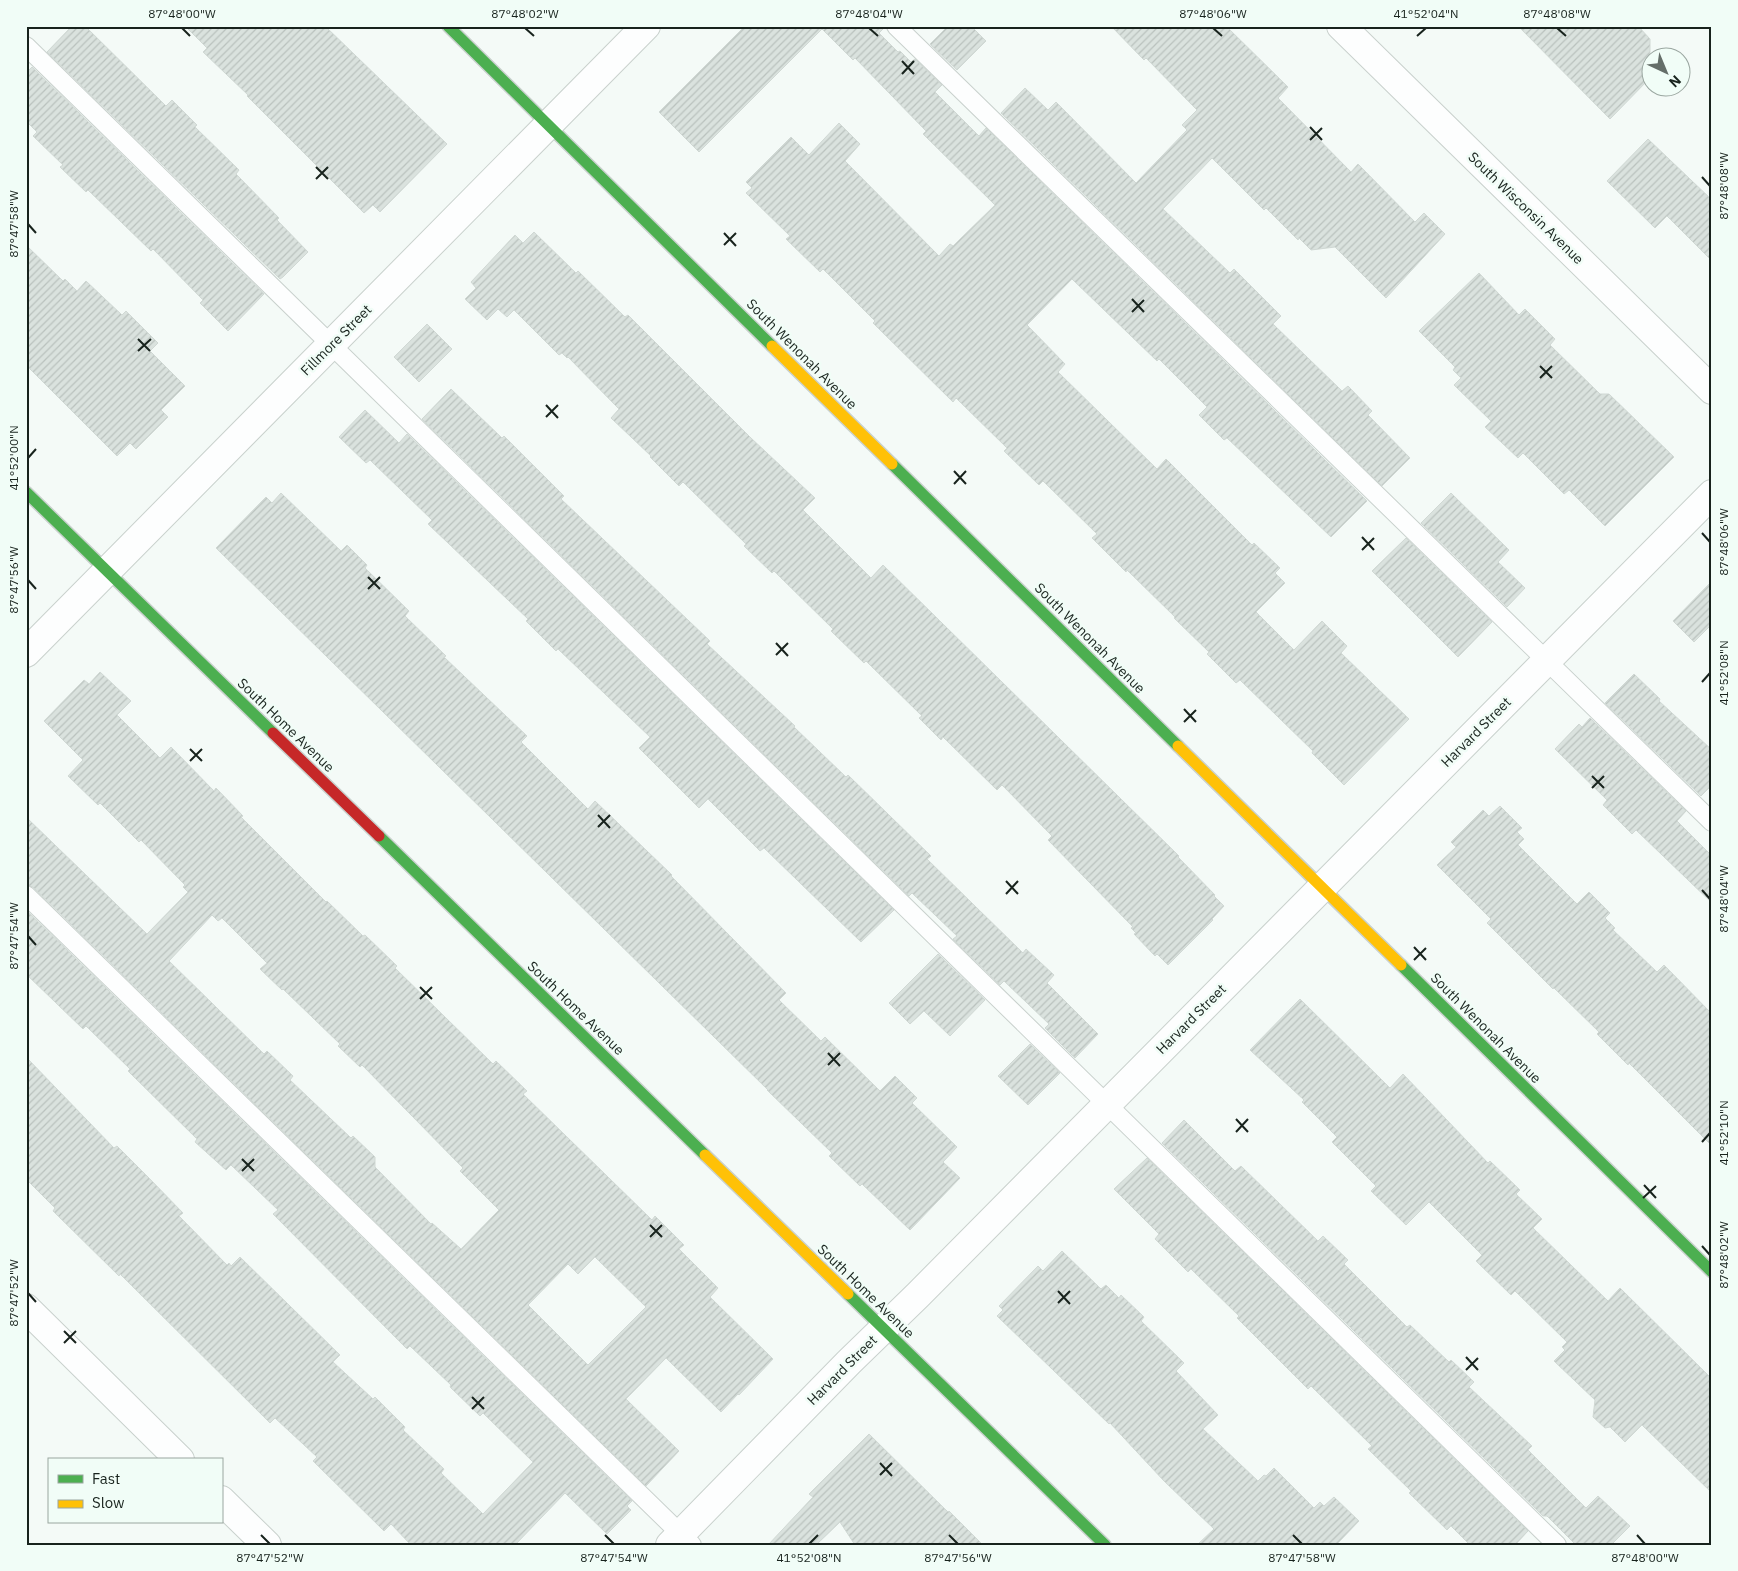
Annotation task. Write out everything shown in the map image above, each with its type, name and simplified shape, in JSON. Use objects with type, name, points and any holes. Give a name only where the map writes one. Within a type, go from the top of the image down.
[{"type":"street","name":"South Wenonah Avenue","points":[[448,26],[1712,1272]]},
{"type":"street","name":"Fillmore Street","points":[[26,653],[646,26]]},
{"type":"street","name":"South Wisconsin Avenue","points":[[1341,26],[1712,390]]},
{"type":"street","name":"South Home Avenue","points":[[26,492],[1104,1545]]},
{"type":"street","name":"Harvard Street","points":[[681,1541],[884,1329],[1712,494]]},
{"type":"street","points":[[26,1308],[178,1458]]},
{"type":"street","points":[[222,1501],[266,1545]]},
{"type":"lane","points":[[896,26],[1712,822]]},
{"type":"lane","points":[[26,46],[1557,1545]]},
{"type":"lane","points":[[26,895],[681,1541]]},
{"type":"building","points":[[72,26],[85,26],[166,106],[172,100],[197,125],[195,127],[239,170],[236,174],[279,218],[277,220],[308,252],[283,277],[280,279],[47,52]]},
{"type":"building","points":[[185,26],[325,26],[447,144],[380,212],[373,205],[364,213],[203,52],[207,48]]},
{"type":"building","points":[[745,26],[886,26],[879,33],[911,62],[915,59],[942,85],[935,92],[979,136],[986,128],[1367,501],[1331,537],[1227,438],[1224,440],[1199,415],[1207,407],[1159,359],[1157,361],[1072,279],[1027,325],[1065,364],[1058,372],[1157,469],[1166,459],[1252,545],[1254,543],[1280,568],[1275,573],[1285,583],[1256,612],[1294,650],[1322,621],[1347,646],[1341,653],[1409,719],[1344,785],[1312,753],[1313,751],[1240,680],[1236,683],[1207,654],[1209,652],[1175,617],[1092,538],[1097,534],[1043,481],[1039,485],[1004,451],[1007,448],[956,398],[953,402],[873,323],[875,321],[823,269],[820,272],[786,239],[790,236],[746,193],[752,188],[746,182],[791,137],[809,155],[839,123],[860,144],[845,161],[939,256],[950,244],[953,246],[995,205],[923,134],[926,131],[855,58],[853,60],[822,29],[699,152],[659,112]]},
{"type":"building","points":[[948,26],[971,26],[986,41],[957,70],[930,44]]},
{"type":"building","points":[[1111,26],[1226,26],[1288,87],[1278,98],[1351,172],[1358,164],[1415,222],[1424,213],[1445,234],[1386,298],[1335,247],[1311,250],[1299,238],[1298,240],[1266,208],[1264,210],[1212,158],[1163,209],[1230,273],[1234,269],[1281,316],[1273,324],[1342,391],[1348,386],[1372,411],[1368,415],[1410,458],[1382,486],[1001,113],[1025,88],[1048,110],[1056,102],[1136,183],[1187,130],[1182,125],[1197,110],[1146,58],[1144,60]]},
{"type":"building","points":[[1518,26],[1638,26],[1650,39],[1650,48],[1640,48],[1640,88],[1610,119]]},
{"type":"building","points":[[32,67],[264,294],[228,331],[200,303],[203,300],[153,249],[151,251],[88,190],[86,192],[60,167],[63,165],[33,136],[37,132],[26,121],[26,73]]},
{"type":"building","points":[[1648,139],[1712,200],[1712,261],[1667,216],[1655,228],[1607,181]]},
{"type":"building","points":[[534,232],[576,273],[578,271],[625,317],[628,315],[751,438],[815,498],[803,510],[871,578],[883,565],[1179,856],[1215,895],[1224,906],[1213,920],[1168,965],[1157,954],[1155,956],[1134,934],[1136,933],[1131,928],[1133,927],[1048,840],[1052,836],[1002,785],[997,790],[943,737],[941,740],[919,718],[922,716],[866,661],[864,663],[831,631],[833,629],[774,571],[772,573],[744,546],[746,544],[683,482],[679,486],[611,418],[619,409],[568,357],[562,353],[559,355],[514,310],[507,317],[498,309],[487,320],[465,299],[476,288],[471,282],[515,235],[523,243]]},
{"type":"building","points":[[26,245],[63,281],[65,279],[77,291],[86,281],[122,315],[126,311],[158,343],[150,351],[185,386],[161,410],[168,417],[136,449],[130,443],[117,456],[26,365]]},
{"type":"building","points":[[1479,273],[1519,315],[1525,309],[1555,339],[1550,345],[1600,394],[1609,394],[1674,457],[1605,526],[1569,490],[1564,494],[1523,453],[1518,458],[1485,427],[1491,421],[1454,385],[1461,378],[1453,370],[1455,367],[1419,331]]},
{"type":"building","points":[[427,324],[452,349],[419,382],[394,357]]},
{"type":"building","points":[[451,389],[502,438],[504,436],[564,496],[561,499],[710,641],[707,644],[795,726],[846,777],[848,775],[931,856],[927,859],[1023,953],[1026,949],[1054,975],[1047,983],[1098,1034],[1075,1058],[1045,1028],[1049,1024],[1004,981],[1000,985],[953,939],[957,936],[912,893],[909,896],[422,419]]},
{"type":"building","points":[[365,410],[399,443],[407,434],[894,910],[861,942],[764,848],[760,851],[708,799],[699,808],[639,748],[650,737],[558,649],[556,651],[526,621],[528,619],[428,524],[432,520],[370,460],[366,463],[339,437]]},
{"type":"building","points":[[281,493],[341,551],[347,545],[367,565],[365,568],[409,611],[405,616],[446,656],[444,657],[527,736],[521,742],[588,809],[595,801],[672,875],[786,993],[779,1000],[821,1041],[825,1037],[880,1091],[895,1076],[917,1098],[912,1103],[957,1147],[943,1162],[960,1178],[910,1230],[862,1184],[860,1186],[829,1156],[832,1153],[216,548],[266,497],[272,503]]},
{"type":"building","points":[[1451,493],[1509,550],[1498,562],[1525,588],[1507,607],[1421,523]]},
{"type":"building","points":[[1406,538],[1492,622],[1458,657],[1372,571]]},
{"type":"building","points":[[1712,581],[1712,624],[1694,642],[1673,621]]},
{"type":"building","points":[[100,672],[131,701],[117,715],[160,758],[171,747],[214,791],[216,788],[243,816],[241,817],[326,902],[363,936],[365,935],[397,966],[395,968],[493,1064],[496,1061],[527,1091],[523,1094],[652,1220],[655,1216],[684,1245],[679,1249],[718,1288],[710,1297],[773,1359],[721,1412],[666,1358],[626,1399],[679,1451],[646,1486],[33,887],[26,885],[26,817],[147,934],[188,892],[183,887],[185,885],[141,840],[139,842],[100,803],[98,805],[68,776],[83,760],[44,721],[84,680],[89,684]],"holes":[[[212,915],[218,921],[222,918],[267,963],[260,969],[340,1044],[338,1046],[360,1067],[362,1065],[463,1168],[460,1171],[499,1210],[461,1249],[431,1224],[375,1167],[375,1157],[353,1136],[351,1138],[290,1080],[293,1076],[267,1051],[264,1054],[169,961]],[[595,1257],[646,1307],[588,1365],[528,1305],[568,1264],[578,1274]]]},
{"type":"building","points":[[1634,674],[1660,699],[1659,701],[1712,750],[1712,785],[1701,796],[1605,703]]},
{"type":"building","points":[[1590,718],[1686,811],[1677,821],[1712,856],[1712,903],[1636,830],[1632,834],[1603,805],[1607,800],[1555,749],[1579,724],[1582,727]]},
{"type":"building","points":[[1500,806],[1522,828],[1517,832],[1524,839],[1518,845],[1577,904],[1589,892],[1610,913],[1605,918],[1615,928],[1613,930],[1657,972],[1664,965],[1712,1014],[1712,1146],[1629,1063],[1628,1065],[1597,1034],[1599,1032],[1487,923],[1491,919],[1437,865],[1456,847],[1451,842],[1483,810],[1489,816]]},
{"type":"building","points":[[26,910],[632,1501],[627,1506],[631,1510],[607,1534],[565,1493],[515,1545],[411,1545],[391,1524],[384,1531],[313,1461],[317,1457],[275,1418],[270,1423],[120,1274],[119,1276],[53,1211],[55,1208],[26,1179],[26,1057],[114,1148],[117,1146],[183,1213],[179,1216],[227,1265],[229,1263],[231,1266],[240,1257],[340,1355],[333,1362],[373,1399],[375,1397],[405,1427],[403,1430],[444,1469],[441,1473],[483,1514],[533,1462],[483,1413],[480,1416],[410,1346],[407,1349],[273,1214],[278,1210],[231,1165],[226,1170],[195,1142],[197,1139],[128,1071],[130,1069],[86,1026],[83,1029],[26,974]]},
{"type":"building","points":[[938,954],[985,1000],[950,1036],[924,1011],[910,1024],[889,1003]]},
{"type":"building","points":[[1300,999],[1390,1088],[1403,1074],[1488,1163],[1490,1161],[1520,1190],[1516,1194],[1542,1219],[1533,1228],[1608,1301],[1620,1288],[1712,1379],[1712,1493],[1642,1425],[1625,1442],[1610,1427],[1605,1428],[1593,1417],[1595,1400],[1554,1361],[1565,1350],[1562,1347],[1567,1342],[1515,1291],[1511,1295],[1476,1261],[1482,1255],[1429,1202],[1406,1225],[1371,1191],[1376,1186],[1332,1142],[1337,1137],[1302,1102],[1304,1100],[1250,1050]]},
{"type":"building","points":[[1030,1044],[1060,1073],[1028,1105],[998,1076]]},
{"type":"building","points":[[1184,1120],[1235,1171],[1241,1166],[1318,1241],[1323,1236],[1348,1260],[1344,1264],[1407,1327],[1410,1325],[1449,1362],[1451,1360],[1474,1382],[1469,1387],[1532,1446],[1528,1450],[1586,1508],[1598,1496],[1630,1526],[1611,1545],[1576,1545],[1547,1516],[1543,1516],[1162,1143]]},
{"type":"building","points":[[1147,1158],[1528,1531],[1515,1545],[1470,1545],[1451,1526],[1447,1530],[1368,1449],[1372,1446],[1311,1386],[1308,1389],[1237,1318],[1239,1316],[1191,1269],[1188,1272],[1155,1239],[1159,1234],[1114,1189]]},
{"type":"building","points":[[1062,1251],[1101,1289],[1106,1285],[1119,1298],[1121,1295],[1144,1317],[1141,1321],[1184,1363],[1176,1371],[1218,1415],[1203,1429],[1258,1481],[1274,1468],[1314,1508],[1320,1502],[1324,1506],[1334,1497],[1359,1521],[1336,1545],[1197,1545],[1214,1529],[1164,1481],[1110,1423],[997,1316],[1003,1310],[999,1306],[1038,1266],[1043,1271]]},
{"type":"building","points":[[869,1434],[983,1545],[855,1545],[840,1522],[816,1545],[768,1545],[813,1497],[809,1494]]},
{"type":"traffic: fast","points":[[448,26],[772,346]]},
{"type":"traffic: fast","points":[[892,464],[1178,746]]},
{"type":"traffic: fast","points":[[26,492],[273,733]]},
{"type":"traffic: fast","points":[[379,836],[705,1155]]},
{"type":"traffic: fast","points":[[1401,965],[1712,1272]]},
{"type":"traffic: fast","points":[[848,1294],[1105,1545]]},
{"type":"traffic: slow","points":[[772,346],[892,464]]},
{"type":"traffic: slow","points":[[1178,746],[1401,965]]},
{"type":"traffic: slow","points":[[705,1155],[848,1294]]},
{"type":"traffic: jam","points":[[273,733],[379,836]]}]
